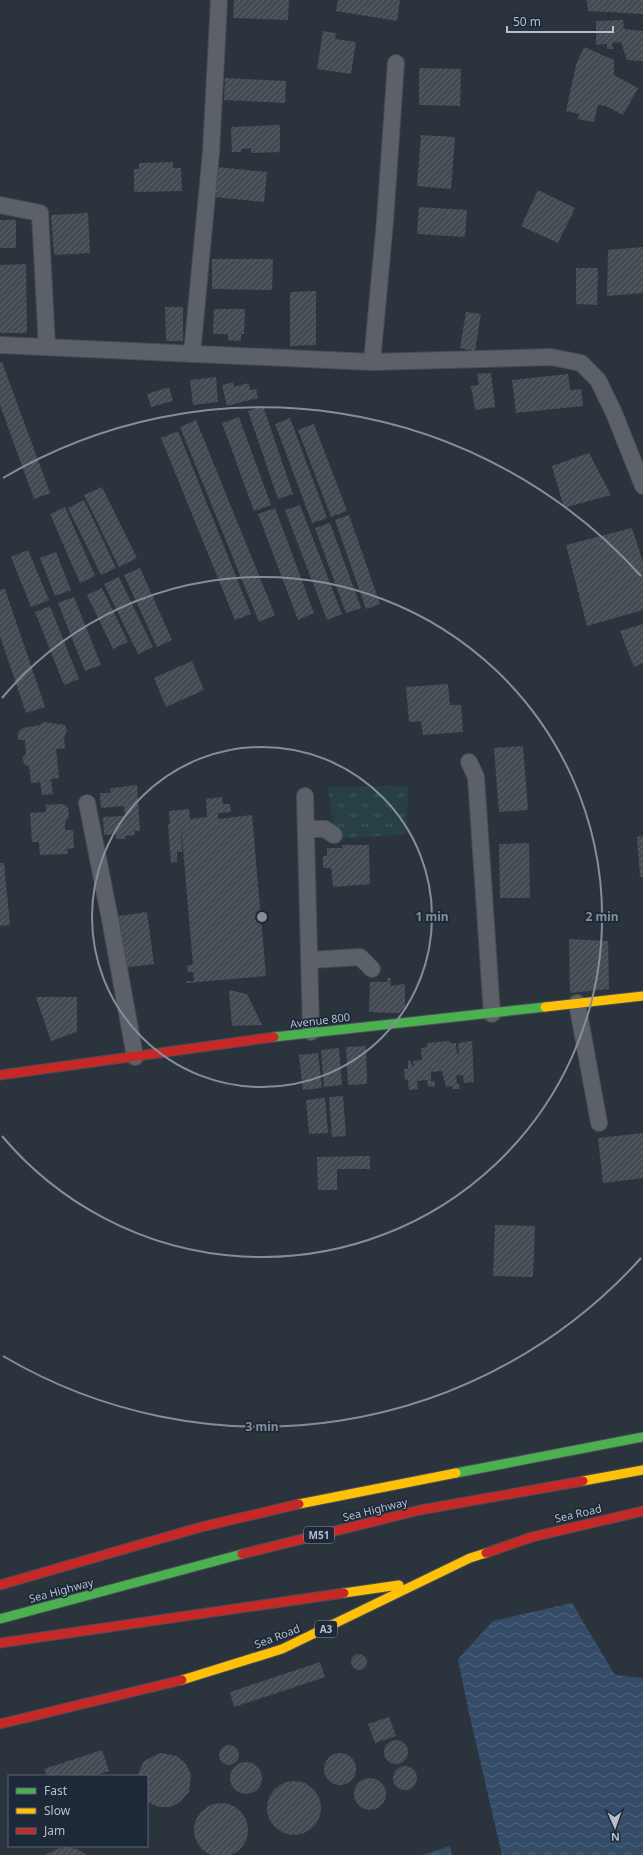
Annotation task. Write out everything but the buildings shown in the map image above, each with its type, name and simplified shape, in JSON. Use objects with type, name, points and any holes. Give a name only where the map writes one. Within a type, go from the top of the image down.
[{"type":"main road","name":"Avenue 800","points":[[0,1075],[311,1032],[492,1014],[643,996]]},
{"type":"main road","name":"Sea Highway","points":[[0,1585],[201,1527],[315,1500],[643,1437]]},
{"type":"main road","name":"Sea Highway","points":[[0,1619],[192,1567],[420,1510],[643,1470]]},
{"type":"main road","name":"Sea Road","points":[[0,1724],[198,1676],[282,1649],[327,1629],[417,1582],[470,1558],[532,1537],[643,1511]]},
{"type":"main road","points":[[0,1644],[417,1582]]},
{"type":"street","points":[[192,354],[211,152],[219,0]]},
{"type":"street","points":[[372,362],[385,221],[396,63]]},
{"type":"street","points":[[0,205],[40,213],[47,347]]},
{"type":"street","points":[[0,345],[372,362],[551,358],[581,362],[598,380],[611,406],[643,486]]},
{"type":"street","points":[[469,762],[476,778],[492,1014]]},
{"type":"street","points":[[305,796],[311,1032]]},
{"type":"street","points":[[87,803],[135,1057]]},
{"type":"street","points":[[306,829],[325,829],[334,835]]},
{"type":"street","points":[[310,960],[360,957],[372,969]]},
{"type":"street","points":[[577,1003],[599,1123]]},
{"type":"green space","points":[[408,786],[407,834],[335,839],[328,787]]},
{"type":"water","points":[[572,1603],[615,1675],[643,1678],[643,1855],[502,1855],[458,1659],[493,1621]]},
{"type":"water","points":[[450,1846],[452,1855],[422,1855]]},
{"type":"traffic: fast","points":[[274,1037],[545,1007]]},
{"type":"traffic: fast","points":[[456,1473],[643,1437]]},
{"type":"traffic: fast","points":[[0,1619],[242,1554]]},
{"type":"traffic: slow","points":[[545,1007],[643,996]]},
{"type":"traffic: slow","points":[[583,1481],[643,1470]]},
{"type":"traffic: slow","points":[[299,1504],[456,1473]]},
{"type":"traffic: slow","points":[[182,1680],[282,1649],[470,1558],[486,1553]]},
{"type":"traffic: slow","points":[[344,1593],[399,1585]]},
{"type":"traffic: jam","points":[[0,1075],[274,1037]]},
{"type":"traffic: jam","points":[[242,1554],[420,1510],[583,1481]]},
{"type":"traffic: jam","points":[[0,1585],[201,1527],[299,1504]]},
{"type":"traffic: jam","points":[[486,1553],[532,1537],[643,1511]]},
{"type":"traffic: jam","points":[[0,1643],[344,1593]]},
{"type":"traffic: jam","points":[[0,1724],[182,1680]]}]
